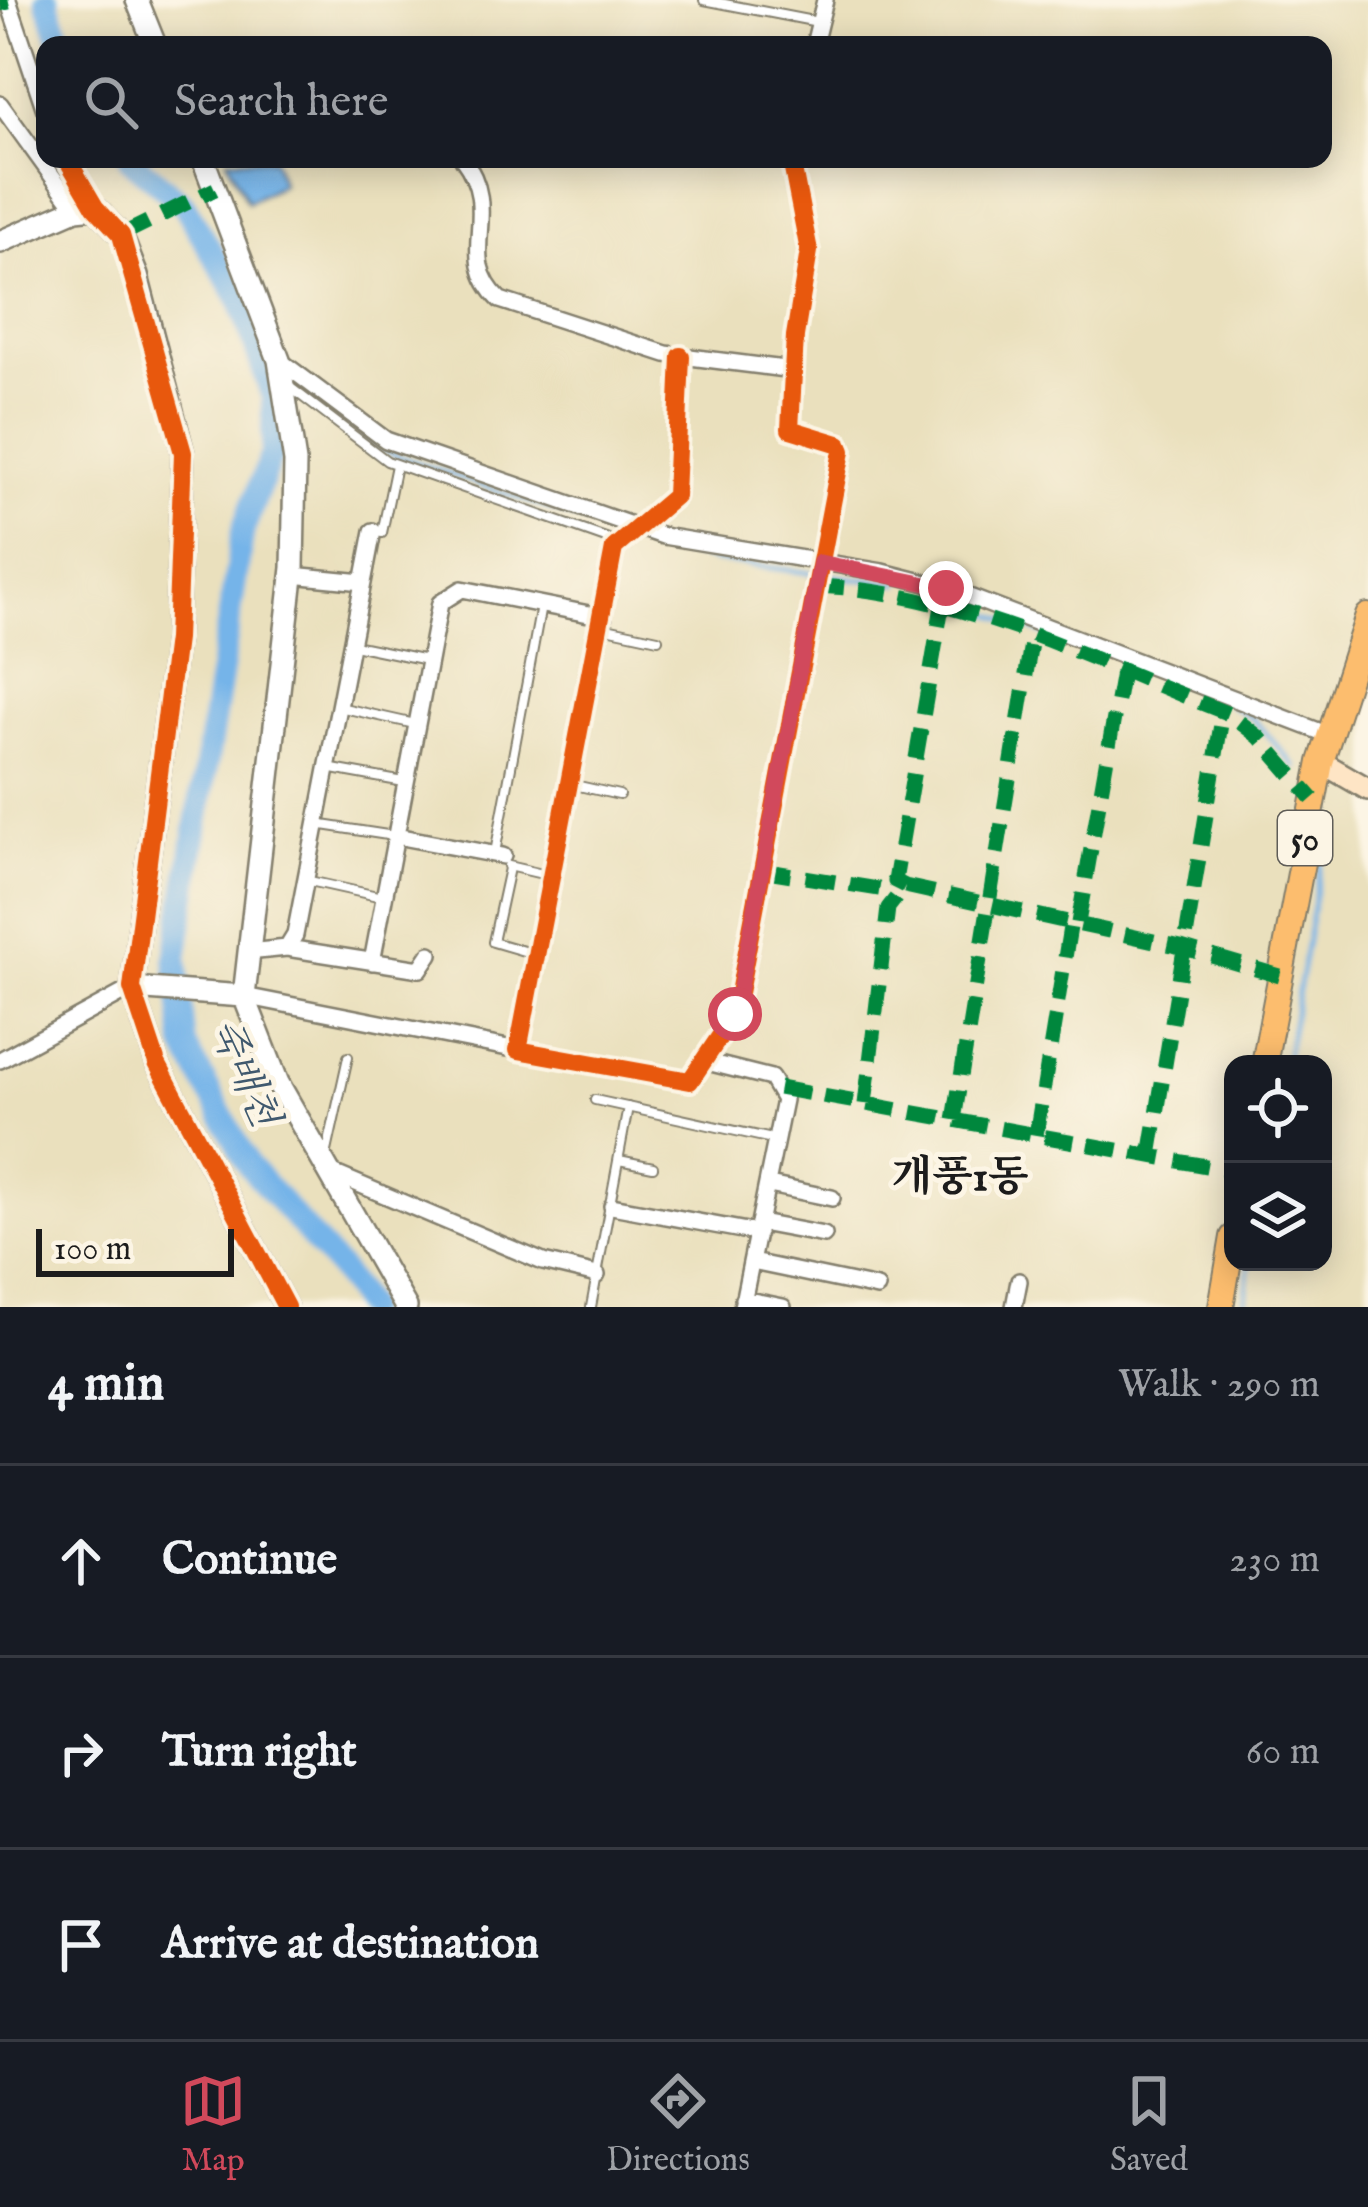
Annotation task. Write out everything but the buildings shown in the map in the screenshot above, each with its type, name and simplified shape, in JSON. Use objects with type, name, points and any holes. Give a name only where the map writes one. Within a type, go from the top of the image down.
[{"type":"main road","name":"50","points":[[1266,1055],[1321,762],[1368,616]]},
{"type":"main road","points":[[1321,762],[1368,788]]},
{"type":"main road","points":[[1221,1307],[1227,1271]]},
{"type":"street","points":[[8,0],[36,83]]},
{"type":"street","points":[[137,0],[151,36]]},
{"type":"street","points":[[816,36],[825,0]]},
{"type":"street","points":[[0,104],[36,148]]},
{"type":"street","points":[[53,168],[86,208],[121,235],[137,276],[183,453],[176,639],[133,988],[157,1063],[286,1307]]},
{"type":"street","points":[[70,168],[86,208]]},
{"type":"street","points":[[206,168],[280,367],[296,462],[292,575],[244,996],[278,1083],[406,1307]]},
{"type":"street","points":[[468,168],[483,196],[478,269],[483,283],[500,300],[621,342],[681,356],[793,370]]},
{"type":"street","points":[[0,1060],[133,988],[244,996],[690,1081],[735,1014],[842,451],[839,444],[790,429],[809,251],[793,168]]},
{"type":"street","points":[[0,242],[86,208]]},
{"type":"street","points":[[518,1050],[618,542],[675,496],[681,356]]},
{"type":"street","points":[[280,367],[386,440],[687,543],[946,588],[1329,735]]},
{"type":"street","points":[[287,949],[295,934],[373,531]]},
{"type":"street","points":[[292,575],[363,582]]},
{"type":"street","points":[[372,962],[440,603],[462,589],[603,622]]},
{"type":"street","points":[[396,836],[502,860]]},
{"type":"street","points":[[248,952],[287,949],[420,969],[430,954]]},
{"type":"street","points":[[703,1061],[771,1078],[784,1100],[742,1303],[783,1307]]},
{"type":"street","points":[[326,1167],[543,1262],[597,1274]]},
{"type":"street","points":[[769,1185],[832,1198]]},
{"type":"street","points":[[611,1206],[824,1235]]},
{"type":"street","points":[[752,1262],[878,1288]]},
{"type":"street","points":[[1014,1307],[1019,1281]]},
{"type":"lane","points":[[704,0],[819,22]]},
{"type":"lane","points":[[280,367],[351,439],[396,465],[618,542]]},
{"type":"lane","points":[[373,531],[382,532],[396,465]]},
{"type":"lane","points":[[537,955],[493,942],[541,606]]},
{"type":"lane","points":[[603,622],[658,639]]},
{"type":"lane","points":[[351,644],[429,660]]},
{"type":"lane","points":[[339,707],[417,724]]},
{"type":"lane","points":[[327,768],[406,782]]},
{"type":"lane","points":[[571,784],[619,795]]},
{"type":"lane","points":[[316,824],[396,836]]},
{"type":"lane","points":[[502,860],[552,876]]},
{"type":"lane","points":[[305,880],[384,897]]},
{"type":"lane","points":[[326,1167],[348,1057]]},
{"type":"lane","points":[[595,1100],[779,1140]]},
{"type":"lane","points":[[591,1307],[628,1107]]},
{"type":"lane","points":[[619,1160],[653,1167]]},
{"type":"water","points":[[231,168],[276,168],[282,184],[247,202]]},
{"type":"waterway","name":"죽배천","points":[[47,0],[59,36]]},
{"type":"waterway","name":"죽배천","points":[[141,168],[184,205],[239,298],[273,398],[273,451],[243,530],[176,958],[185,1045],[249,1166],[340,1270],[365,1307]]},
{"type":"waterway","points":[[256,349],[272,362]]},
{"type":"waterway","points":[[290,377],[350,428]]},
{"type":"waterway","points":[[359,435],[382,450],[622,535]]},
{"type":"waterway","points":[[633,539],[716,561],[899,584]]},
{"type":"waterway","points":[[939,594],[1046,635]]},
{"type":"waterway","points":[[1231,705],[1253,719],[1296,767]]},
{"type":"waterway","points":[[1287,1055],[1331,805],[1328,801]]},
{"type":"waterway","points":[[1245,1307],[1249,1271]]},
{"type":"marked path","points":[[0,4],[9,2]]},
{"type":"marked path","points":[[121,235],[215,189]]},
{"type":"marked path","points":[[814,586],[921,600],[974,615],[1229,714],[1259,737],[1313,799]]},
{"type":"marked path","points":[[905,886],[895,881],[942,606]]},
{"type":"marked path","points":[[954,1120],[1032,637]]},
{"type":"marked path","points":[[1078,923],[1122,672]]},
{"type":"marked path","points":[[1150,1156],[1223,712]]},
{"type":"marked path","points":[[761,870],[885,890],[895,881]]},
{"type":"marked path","points":[[865,1104],[888,908],[905,886],[1181,947],[1280,976]]},
{"type":"marked path","points":[[1036,1135],[1071,921]]},
{"type":"marked path","points":[[779,1088],[1224,1169]]},
{"type":"cycle path","points":[[72,168],[95,207],[121,235],[183,453],[176,639],[132,988],[157,1063],[286,1307]]},
{"type":"cycle path","points":[[681,356],[675,496],[614,548],[518,1050],[690,1081],[735,1014],[842,451],[839,444],[790,429],[795,336],[809,251],[793,168]]},
{"type":"district","name":"개풍1동","points":[[960,1175]]},
{"type":"route","points":[[735,1014],[820,562],[946,588]]}]
